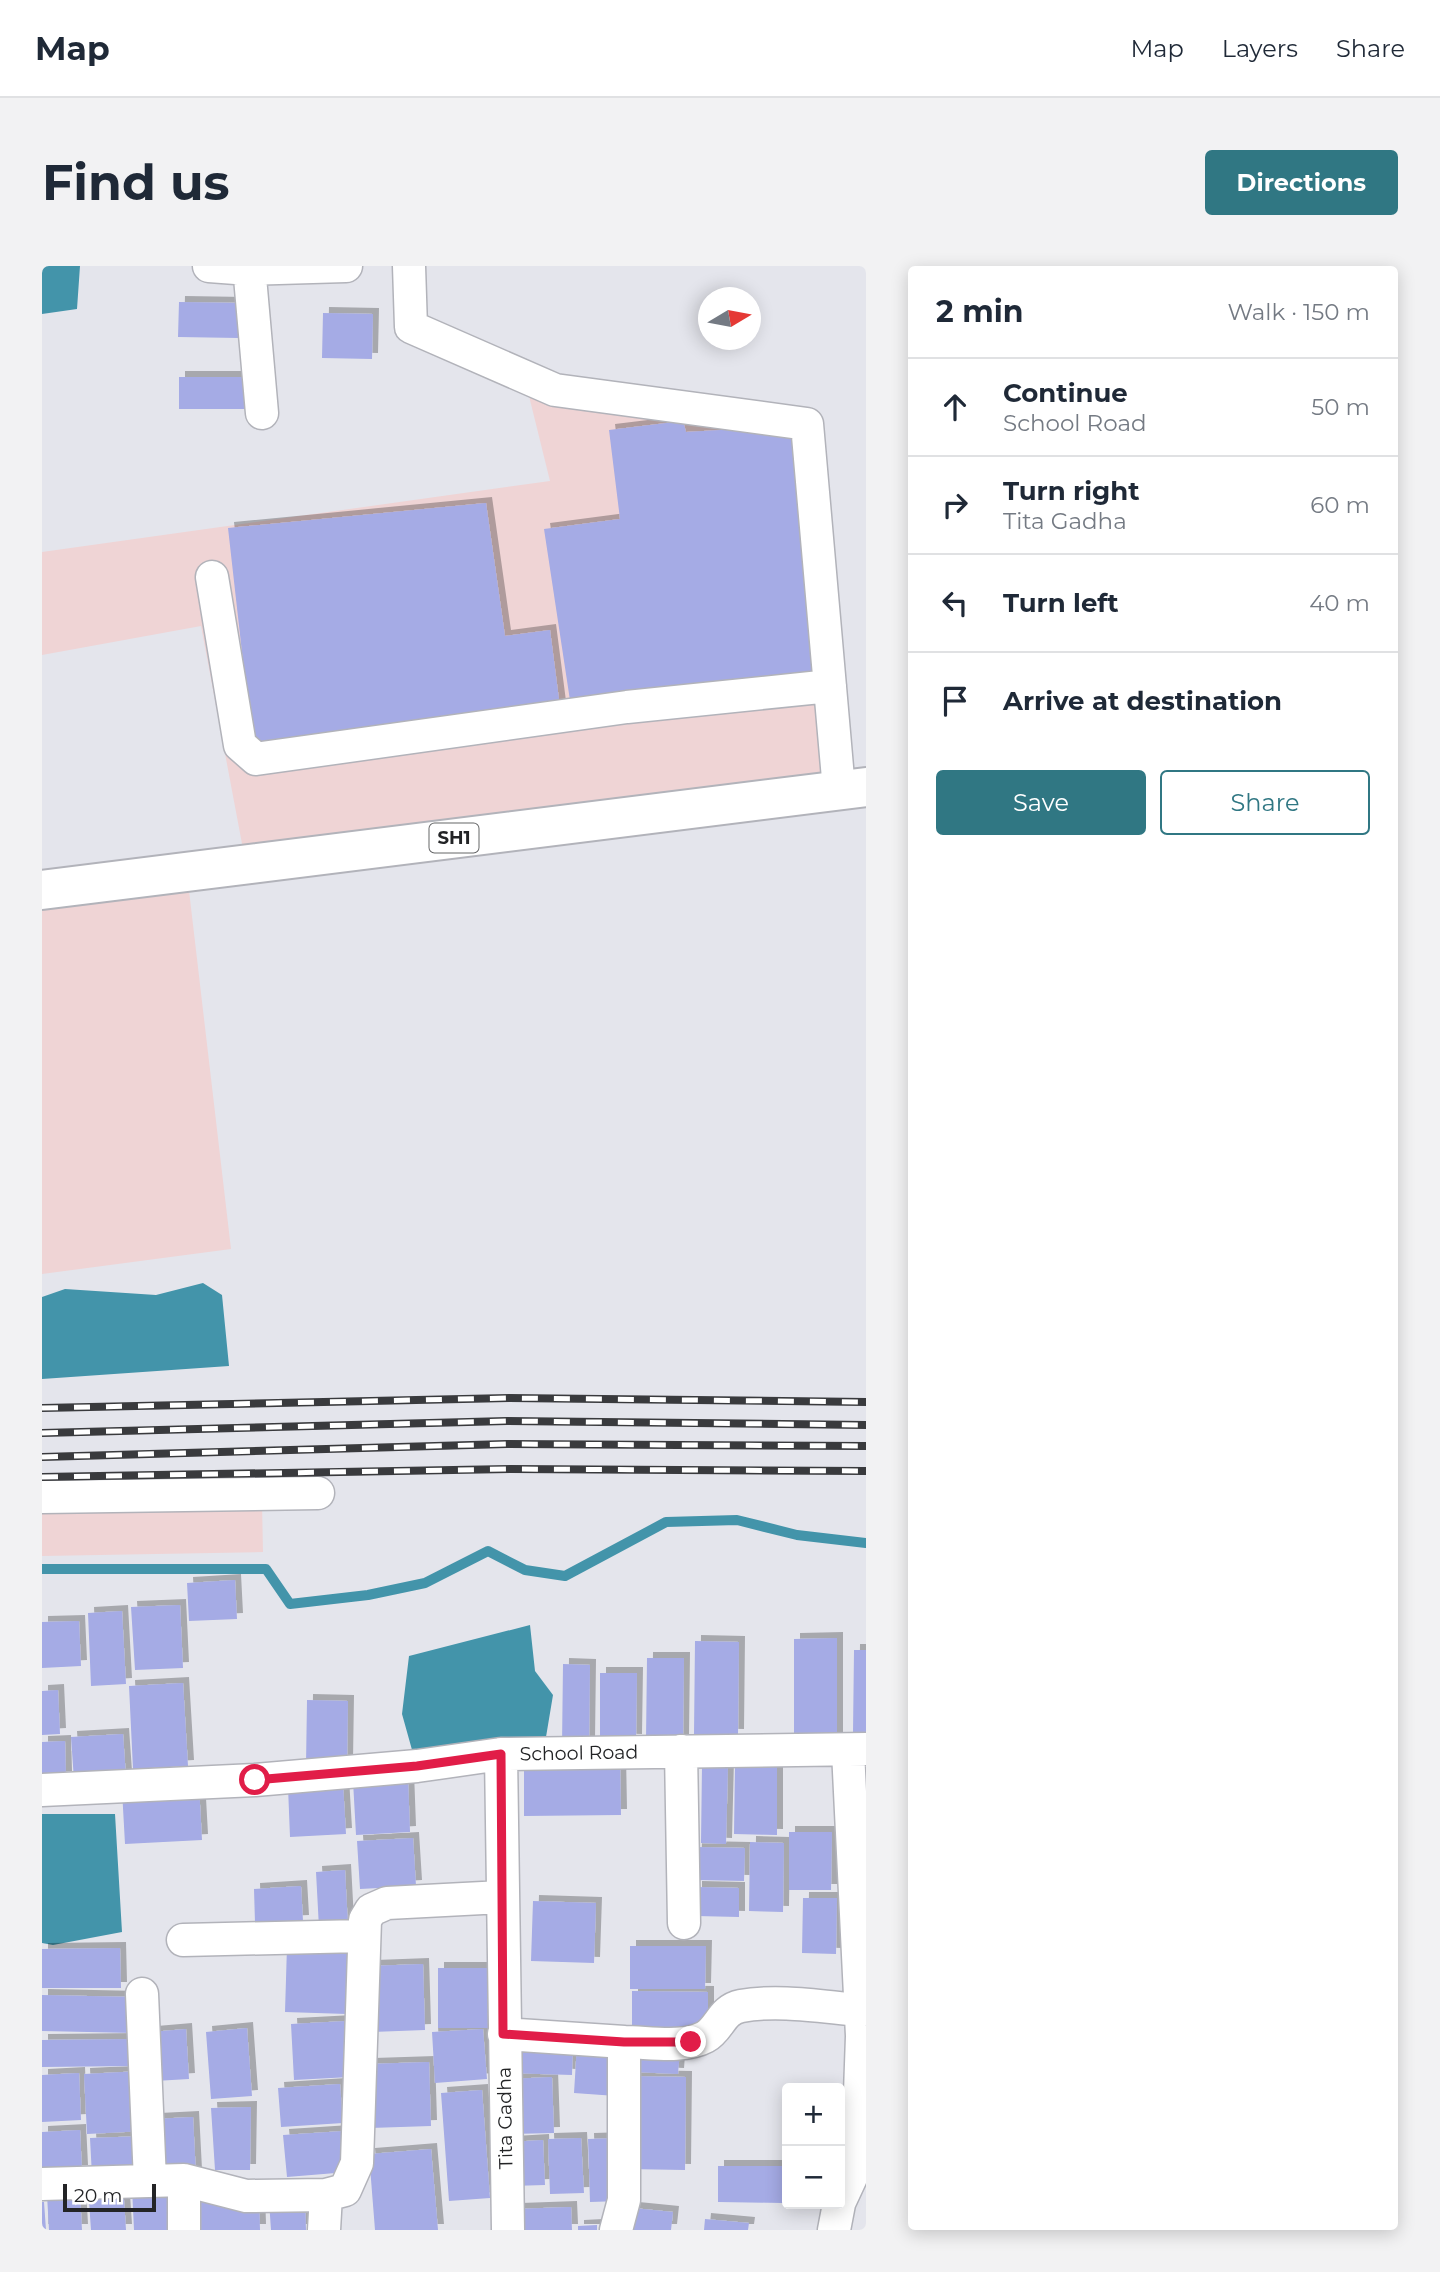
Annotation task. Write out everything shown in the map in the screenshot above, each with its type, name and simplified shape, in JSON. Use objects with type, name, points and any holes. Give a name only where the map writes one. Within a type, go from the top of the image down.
[{"type":"main road","name":"SH1","points":[[42,890],[852,788]]},
{"type":"street","points":[[209,266],[346,266]]},
{"type":"street","points":[[409,266],[411,327],[555,390],[807,424],[830,686],[852,788]]},
{"type":"street","points":[[249,267],[262,413]]},
{"type":"street","points":[[212,577],[240,745],[256,759],[627,706],[830,686]]},
{"type":"street","points":[[42,1497],[318,1493]]},
{"type":"street","points":[[845,2190],[853,2173],[858,2149],[861,2010],[857,1750]]},
{"type":"street","name":"School Road","points":[[42,1790],[255,1780],[417,1766],[501,1754],[599,1755],[681,1751],[857,1750]]},
{"type":"street","points":[[681,1751],[684,1923]]},
{"type":"street","name":"Tita Gadha","points":[[501,1754],[503,2034],[508,2230]]},
{"type":"street","points":[[42,2184],[184,2180],[246,2196],[326,2195],[345,2190],[357,2162],[362,1936],[365,1920],[371,1910],[387,1903],[502,1897]]},
{"type":"street","points":[[183,1940],[362,1936]]},
{"type":"street","points":[[142,1994],[150,2181]]},
{"type":"street","points":[[503,2034],[624,2042],[691,2042],[708,2036],[720,2018],[740,2006],[769,2004],[861,2010]]},
{"type":"street","points":[[615,2230],[624,2200],[624,2042]]},
{"type":"street","points":[[184,2180],[184,2230]]},
{"type":"street","points":[[324,2230],[326,2195]]},
{"type":"street","points":[[834,2230],[838,2209]]},
{"type":"shaded area","points":[[529,396],[802,429],[833,775],[243,849],[201,626],[42,655],[42,552],[550,481]]},
{"type":"shaded area","points":[[188,882],[231,1249],[42,1274],[42,901]]},
{"type":"shaded area","points":[[262,1503],[263,1552],[42,1556],[42,1509]]},
{"type":"water","points":[[42,266],[80,266],[77,309],[42,314]]},
{"type":"water","points":[[203,1283],[222,1295],[229,1366],[42,1379],[42,1297],[65,1289],[156,1295]]},
{"type":"water","points":[[530,1625],[535,1671],[553,1695],[546,1737],[414,1757],[402,1714],[409,1656]]},
{"type":"water","points":[[42,1814],[115,1814],[122,1932],[53,1945],[42,1943]]},
{"type":"building","points":[[179,302],[240,303],[239,338],[178,337]]},
{"type":"building","points":[[323,313],[373,314],[372,359],[322,358]]},
{"type":"building","points":[[179,377],[245,377],[245,409],[179,409]]},
{"type":"building","points":[[683,421],[686,432],[792,426],[820,677],[571,707],[544,529],[620,519],[609,430]]},
{"type":"building","points":[[486,503],[505,636],[550,630],[560,707],[253,750],[228,528]]},
{"type":"building","points":[[235,1580],[237,1619],[189,1621],[187,1583]]},
{"type":"building","points":[[180,1605],[183,1668],[135,1670],[131,1607]]},
{"type":"building","points":[[122,1611],[126,1684],[91,1686],[88,1613]]},
{"type":"building","points":[[79,1621],[81,1666],[42,1668],[42,1622]]},
{"type":"building","points":[[837,1638],[837,1744],[794,1744],[794,1639]]},
{"type":"building","points":[[695,1641],[739,1642],[738,1735],[694,1734]]},
{"type":"building","points":[[854,1650],[866,1650],[866,1733],[853,1733]]},
{"type":"building","points":[[647,1658],[684,1658],[683,1740],[646,1740]]},
{"type":"building","points":[[563,1664],[590,1665],[589,1746],[562,1746]]},
{"type":"building","points":[[600,1673],[637,1673],[636,1740],[600,1739]]},
{"type":"building","points":[[183,1683],[188,1766],[133,1769],[129,1686]]},
{"type":"building","points":[[58,1690],[60,1734],[42,1735],[42,1691]]},
{"type":"building","points":[[307,1700],[348,1701],[347,1766],[306,1765]]},
{"type":"building","points":[[123,1734],[126,1777],[74,1780],[71,1737]]},
{"type":"building","points":[[65,1741],[66,1777],[42,1779],[42,1742]]},
{"type":"building","points":[[620,1760],[621,1815],[524,1816],[524,1762]]},
{"type":"building","points":[[735,1764],[777,1764],[777,1835],[734,1834]]},
{"type":"building","points":[[702,1765],[728,1765],[726,1844],[701,1843]]},
{"type":"building","points":[[408,1778],[410,1832],[356,1835],[353,1781]]},
{"type":"building","points":[[343,1784],[346,1834],[290,1837],[288,1787]]},
{"type":"building","points":[[199,1786],[202,1840],[125,1844],[122,1790]]},
{"type":"building","points":[[789,1832],[832,1832],[831,1890],[789,1890]]},
{"type":"building","points":[[413,1838],[416,1886],[360,1889],[357,1841]]},
{"type":"building","points":[[750,1842],[784,1843],[783,1912],[749,1911]]},
{"type":"building","points":[[696,1847],[745,1848],[744,1881],[695,1880]]},
{"type":"building","points":[[345,1870],[348,1926],[319,1928],[316,1872]]},
{"type":"building","points":[[301,1886],[303,1921],[255,1923],[254,1889]]},
{"type":"building","points":[[696,1887],[739,1888],[739,1917],[696,1916]]},
{"type":"building","points":[[803,1898],[837,1898],[836,1954],[802,1953]]},
{"type":"building","points":[[533,1901],[596,1903],[594,1963],[531,1961]]},
{"type":"building","points":[[287,1946],[349,1947],[347,2014],[285,2012]]},
{"type":"building","points":[[630,1946],[706,1946],[705,1989],[630,1989]]},
{"type":"building","points":[[120,1948],[121,1988],[42,1988],[42,1949]]},
{"type":"building","points":[[423,1964],[425,2030],[372,2032],[370,1966]]},
{"type":"building","points":[[438,1968],[487,1968],[488,2028],[438,2028]]},
{"type":"building","points":[[632,1991],[708,1992],[708,2030],[632,2030]]},
{"type":"building","points":[[42,1995],[134,1997],[134,2033],[42,2031]]},
{"type":"building","points":[[347,2021],[350,2077],[294,2080],[291,2024]]},
{"type":"building","points":[[247,2028],[252,2096],[211,2099],[206,2032]]},
{"type":"building","points":[[186,2029],[189,2079],[155,2081],[151,2032]]},
{"type":"building","points":[[483,2029],[487,2079],[435,2083],[432,2032]]},
{"type":"building","points":[[134,2039],[135,2066],[42,2067],[42,2040]]},
{"type":"building","points":[[509,2040],[573,2042],[572,2075],[508,2073]]},
{"type":"building","points":[[577,2045],[619,2048],[616,2096],[574,2093]]},
{"type":"building","points":[[634,2046],[680,2049],[678,2074],[633,2072]]},
{"type":"building","points":[[429,2062],[431,2126],[370,2128],[368,2064]]},
{"type":"building","points":[[142,2071],[144,2131],[87,2134],[84,2074]]},
{"type":"building","points":[[79,2073],[81,2120],[42,2122],[42,2075]]},
{"type":"building","points":[[626,2076],[686,2077],[685,2170],[626,2169]]},
{"type":"building","points":[[552,2077],[554,2133],[511,2134],[508,2079]]},
{"type":"building","points":[[340,2084],[343,2123],[281,2127],[278,2088]]},
{"type":"building","points":[[482,2090],[490,2198],[449,2201],[441,2093]]},
{"type":"building","points":[[251,2107],[250,2170],[215,2170],[211,2108]]},
{"type":"building","points":[[193,2117],[196,2175],[157,2176],[154,2119]]},
{"type":"building","points":[[80,2130],[82,2171],[42,2173],[42,2132]]},
{"type":"building","points":[[344,2131],[348,2172],[287,2177],[283,2135]]},
{"type":"building","points":[[146,2136],[148,2173],[92,2176],[90,2138]]},
{"type":"building","points":[[581,2138],[584,2193],[550,2194],[548,2139]]},
{"type":"building","points":[[619,2138],[621,2201],[590,2202],[588,2139]]},
{"type":"building","points":[[543,2140],[545,2185],[511,2186],[509,2142]]},
{"type":"building","points":[[431,2149],[438,2230],[375,2230],[369,2154]]},
{"type":"building","points":[[718,2166],[782,2166],[782,2203],[718,2202]]},
{"type":"building","points":[[123,2185],[126,2230],[91,2230],[88,2187]]},
{"type":"building","points":[[172,2186],[175,2230],[134,2230],[132,2188]]},
{"type":"building","points":[[80,2194],[82,2230],[49,2230],[47,2195]]},
{"type":"building","points":[[259,2198],[260,2230],[192,2230],[190,2201]]},
{"type":"building","points":[[305,2199],[306,2230],[271,2230],[269,2201]]},
{"type":"building","points":[[44,2202],[46,2230],[42,2230]]},
{"type":"building","points":[[571,2207],[572,2230],[516,2230],[515,2209]]},
{"type":"building","points":[[623,2207],[673,2212],[671,2230],[620,2230]]},
{"type":"building","points":[[705,2219],[749,2223],[748,2230],[704,2230]]},
{"type":"building","points":[[597,2225],[597,2230],[578,2230],[578,2226]]},
{"type":"waterway","points":[[42,1569],[266,1569],[290,1604],[368,1595],[425,1583],[488,1551],[525,1570],[565,1576],[666,1522],[737,1520],[797,1535],[866,1543]]},
{"type":"railway","points":[[42,1408],[509,1398],[866,1402]]},
{"type":"railway","points":[[42,1433],[507,1421],[866,1425]]},
{"type":"railway","points":[[42,1457],[507,1444],[866,1446]]},
{"type":"railway","points":[[42,1477],[511,1469],[866,1471]]},
{"type":"route","points":[[255,1780],[417,1766],[501,1754],[503,2034],[624,2042],[691,2042]]}]
